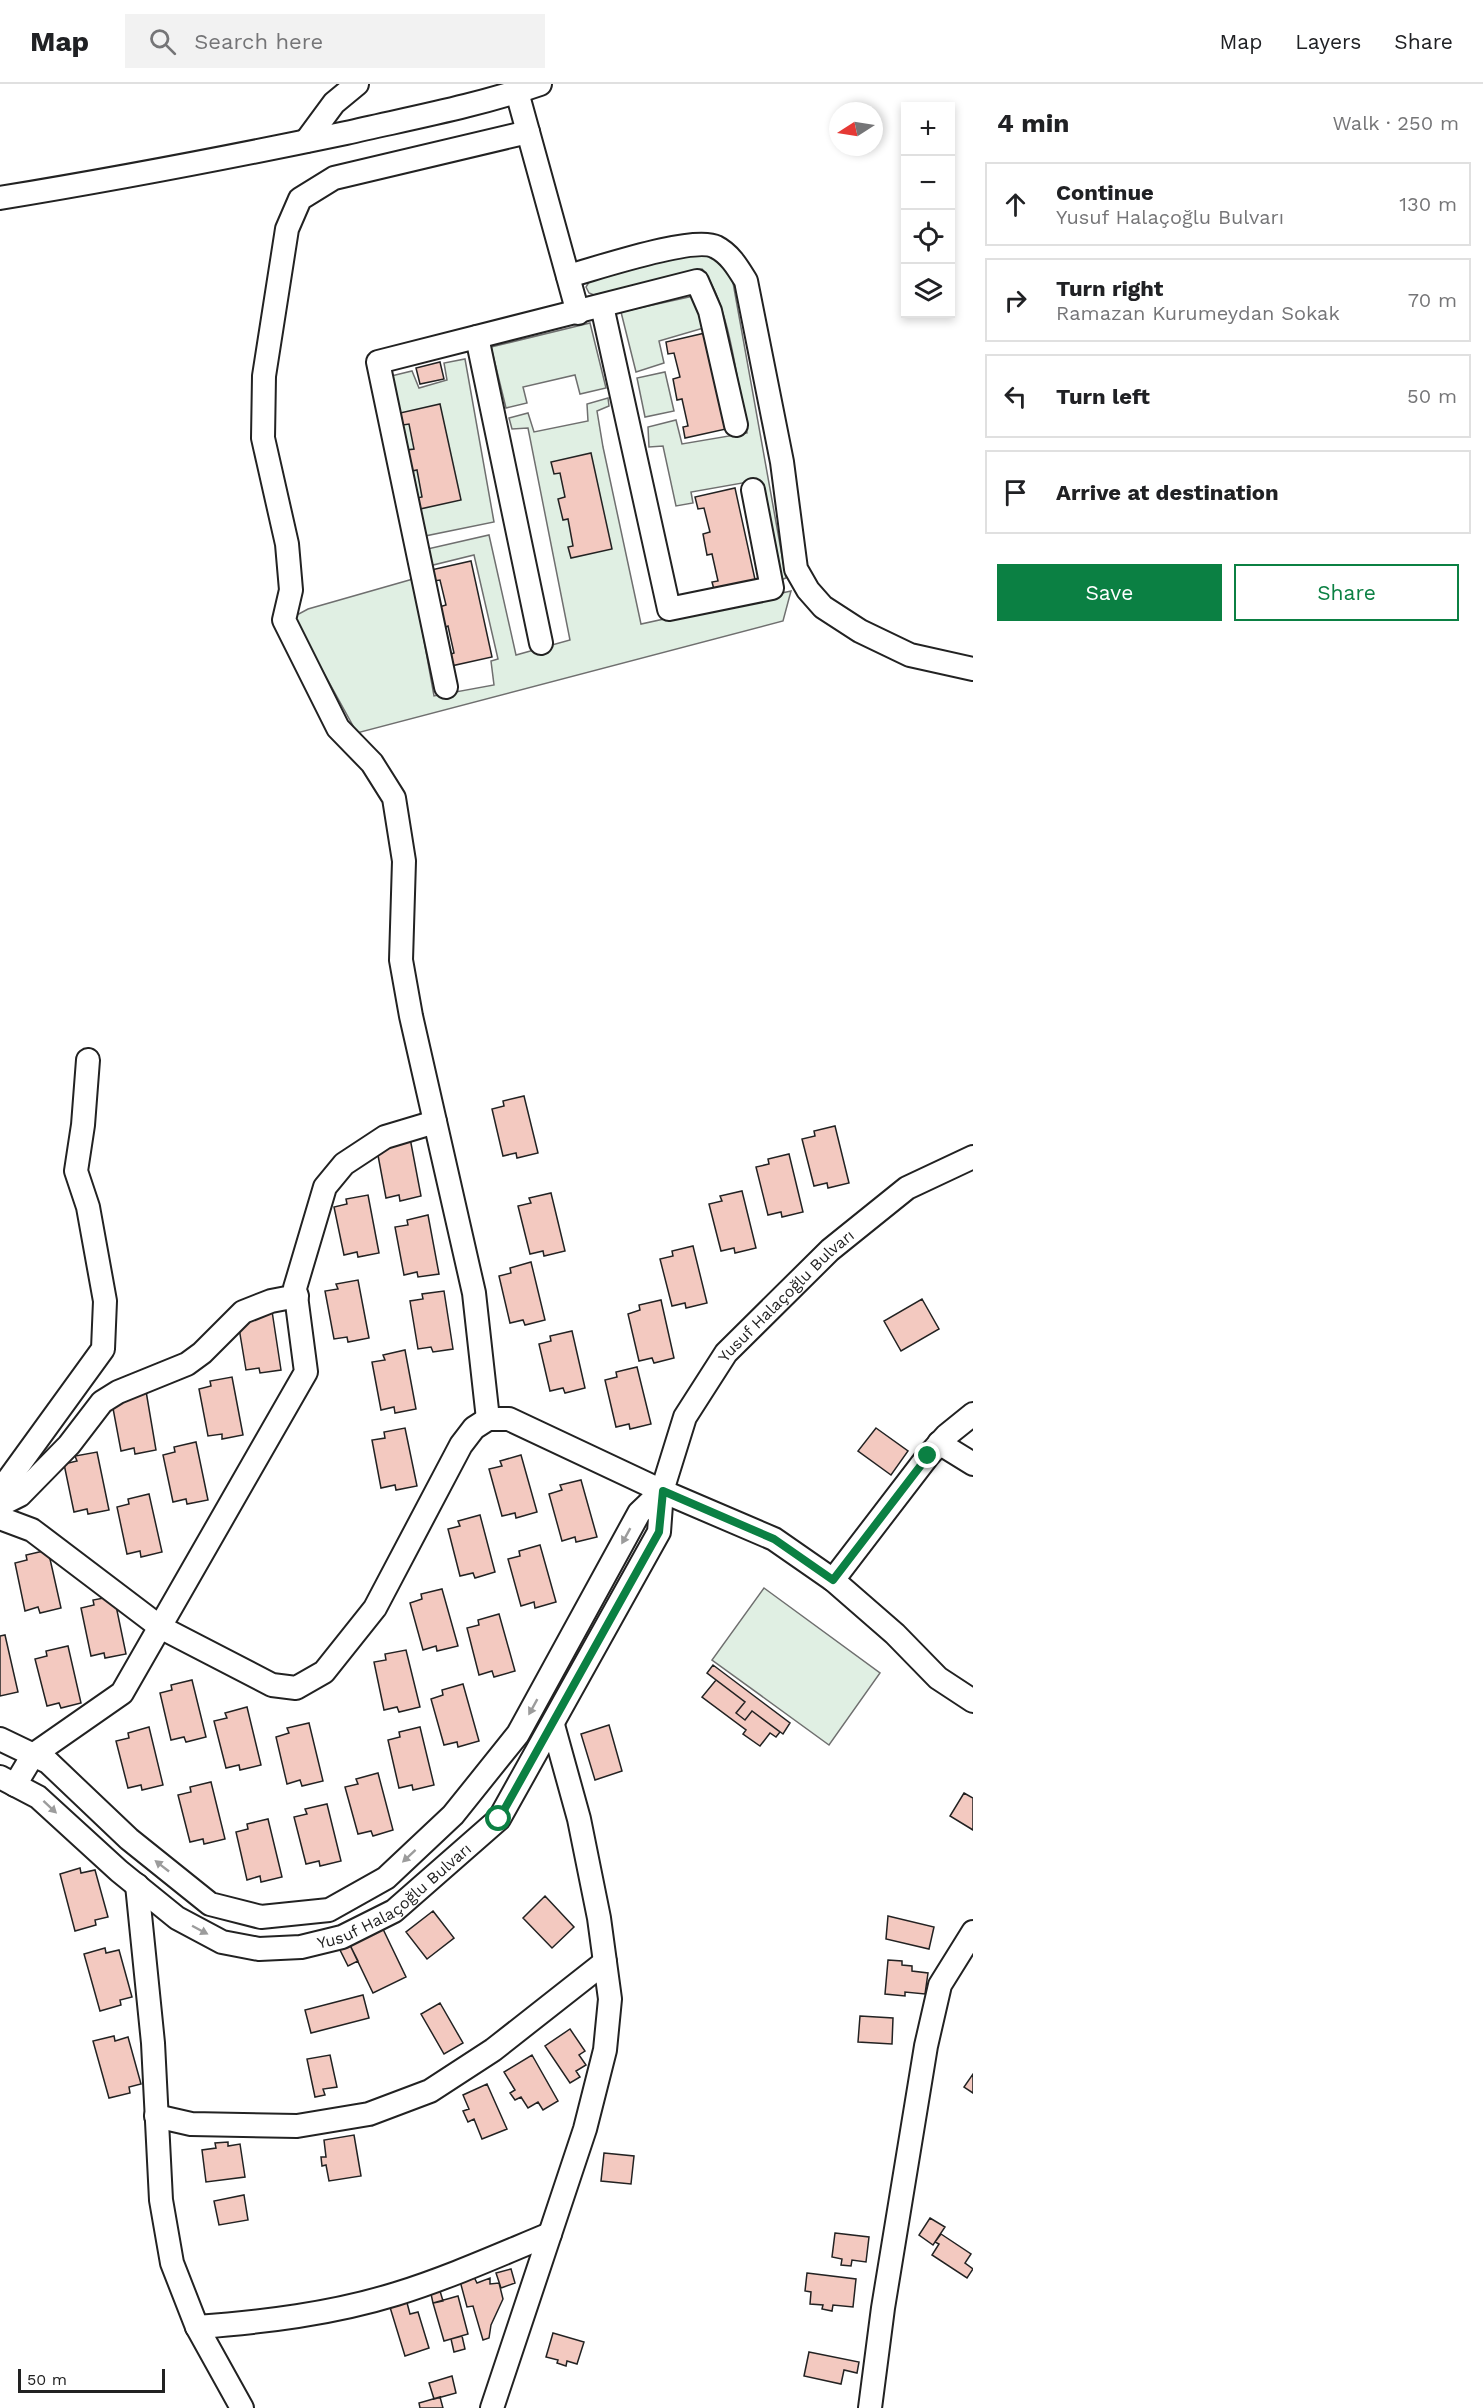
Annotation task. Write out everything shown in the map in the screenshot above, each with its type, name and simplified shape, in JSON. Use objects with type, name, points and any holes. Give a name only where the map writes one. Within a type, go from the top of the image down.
[{"type":"street","points":[[306,141],[334,103],[357,84]]},
{"type":"street","points":[[0,198],[85,184],[306,141],[477,104],[540,84]]},
{"type":"street","points":[[517,92],[578,313]]},
{"type":"street","points":[[488,1419],[474,1293],[411,1016],[401,960],[404,861],[394,798],[372,763],[338,728],[284,620],[291,590],[287,544],[263,438],[264,376],[287,229],[300,199],[334,178],[528,132]]},
{"type":"street","points":[[568,276],[691,245],[714,246],[733,260],[746,281],[782,462],[796,569],[808,590],[823,607],[860,631],[910,655],[973,669]]},
{"type":"street","points":[[446,687],[378,362],[697,281],[710,311],[736,425]]},
{"type":"street","points":[[602,306],[669,609],[772,588],[753,490]]},
{"type":"street","points":[[477,337],[541,643]]},
{"type":"street","points":[[0,1491],[103,1349],[105,1301],[88,1207],[76,1171],[88,1060]]},
{"type":"street","points":[[7,1781],[33,1755],[122,1693],[306,1372],[295,1288],[325,1187],[344,1164],[385,1137],[435,1122]]},
{"type":"street","name":"Yusuf Halaçoğlu Bulvarı","points":[[7,1781],[38,1797],[137,1886],[177,1918],[222,1942],[259,1948],[290,1947],[342,1937],[394,1911],[499,1819],[659,1532],[663,1491],[686,1418],[726,1353],[830,1250],[908,1188],[973,1157]]},
{"type":"street","points":[[0,1505],[20,1495],[69,1445],[102,1402],[118,1392],[186,1364],[202,1353],[243,1312],[271,1301],[297,1296]]},
{"type":"street","points":[[833,1580],[939,1443],[973,1414]]},
{"type":"street","points":[[0,1518],[32,1530],[160,1627],[272,1686],[296,1688],[324,1672],[375,1608],[461,1445],[474,1428],[488,1419],[509,1419],[663,1491],[774,1539],[833,1580],[894,1634],[938,1678],[973,1701]]},
{"type":"street","points":[[939,1443],[973,1464]]},
{"type":"street","name":"Yusuf Halaçoğlu Bulvarı","points":[[0,1739],[48,1762],[129,1839],[210,1904],[261,1917],[328,1910],[386,1878],[453,1815],[518,1734],[639,1513],[663,1491]]},
{"type":"street","points":[[492,2408],[585,2129],[605,2050],[610,1999],[579,1819],[553,1725]]},
{"type":"street","points":[[137,1886],[153,2043],[161,2200],[172,2263],[197,2327],[242,2408]]},
{"type":"street","points":[[870,2408],[907,2158],[933,2016],[940,1985],[973,1932]]},
{"type":"street","points":[[156,2116],[191,2124],[297,2126],[369,2114],[430,2091],[493,2050],[605,1962]]},
{"type":"street","points":[[197,2327],[251,2323],[327,2312],[396,2294],[550,2234]]},
{"type":"green space","points":[[690,251],[717,257],[732,277],[786,578],[778,581],[759,480],[691,492],[693,503],[676,506],[663,446],[649,447],[648,427],[676,420],[682,444],[747,433],[732,347],[720,303],[712,284],[702,269],[594,295],[589,293],[586,287],[589,282]]},
{"type":"green space","points":[[698,295],[707,327],[659,341],[664,363],[636,372],[621,312]]},
{"type":"green space","points":[[590,323],[606,388],[580,394],[575,375],[523,387],[527,403],[506,408],[491,347]]},
{"type":"green space","points":[[465,359],[494,522],[420,537],[387,377],[412,371],[419,388],[447,380],[444,363]]},
{"type":"green space","points":[[665,372],[674,411],[645,417],[637,378]]},
{"type":"green space","points":[[608,398],[609,406],[597,411],[641,624],[791,591],[783,621],[357,733],[293,617],[308,609],[413,579],[434,696],[494,685],[491,661],[498,659],[474,555],[429,566],[423,550],[489,535],[516,655],[570,640],[528,428],[512,429],[509,418],[528,413],[534,432],[588,421],[587,404]]},
{"type":"green space","points":[[764,1588],[880,1673],[829,1745],[712,1660]]},
{"type":"building","points":[[705,333],[726,429],[685,438],[683,427],[688,426],[682,399],[677,400],[673,379],[680,377],[674,353],[668,354],[666,342]]},
{"type":"building","points":[[440,362],[444,379],[420,384],[416,368]]},
{"type":"building","points":[[440,404],[461,500],[420,509],[417,498],[422,497],[417,470],[412,471],[407,450],[414,449],[409,424],[403,425],[400,413]]},
{"type":"building","points":[[591,453],[612,549],[571,558],[568,547],[573,546],[568,519],[563,520],[558,499],[565,497],[560,473],[554,474],[551,462]]},
{"type":"building","points":[[735,488],[756,584],[715,593],[712,582],[718,581],[712,554],[707,555],[703,534],[710,532],[704,508],[698,509],[695,497]]},
{"type":"building","points":[[471,561],[492,657],[451,666],[448,655],[454,653],[448,626],[443,628],[439,607],[446,605],[440,580],[434,581],[431,570]]},
{"type":"building","points":[[524,1096],[538,1153],[517,1158],[516,1153],[503,1156],[492,1109],[504,1106],[503,1101]]},
{"type":"building","points":[[835,1126],[849,1183],[828,1188],[827,1183],[814,1186],[802,1139],[815,1136],[814,1131]]},
{"type":"building","points":[[410,1138],[421,1196],[400,1201],[399,1195],[386,1198],[377,1150],[390,1148],[389,1143]]},
{"type":"building","points":[[789,1154],[803,1212],[782,1217],[781,1212],[768,1215],[756,1167],[769,1164],[768,1159]]},
{"type":"building","points":[[742,1191],[756,1248],[735,1253],[734,1248],[721,1251],[709,1204],[722,1201],[720,1196]]},
{"type":"building","points":[[551,1193],[565,1251],[544,1256],[543,1251],[530,1254],[518,1206],[531,1203],[529,1198]]},
{"type":"building","points":[[368,1195],[379,1253],[358,1257],[357,1252],[344,1255],[334,1207],[347,1204],[346,1199]]},
{"type":"building","points":[[428,1215],[439,1274],[418,1277],[417,1272],[404,1275],[395,1227],[408,1225],[407,1220]]},
{"type":"building","points":[[693,1246],[707,1303],[686,1308],[685,1303],[672,1306],[660,1259],[673,1256],[672,1251]]},
{"type":"building","points":[[531,1262],[545,1320],[525,1325],[523,1320],[510,1323],[499,1276],[511,1273],[510,1268]]},
{"type":"building","points":[[358,1280],[369,1338],[348,1342],[347,1337],[334,1339],[325,1291],[338,1289],[336,1284]]},
{"type":"building","points":[[444,1291],[453,1349],[433,1352],[431,1347],[418,1349],[410,1301],[423,1299],[422,1294]]},
{"type":"building","points":[[922,1299],[939,1329],[901,1351],[884,1321]]},
{"type":"building","points":[[661,1300],[674,1358],[654,1363],[652,1358],[639,1361],[628,1314],[640,1310],[639,1305]]},
{"type":"building","points":[[272,1311],[281,1370],[260,1373],[259,1368],[246,1370],[238,1322]]},
{"type":"building","points":[[572,1331],[585,1388],[565,1393],[563,1388],[550,1391],[539,1344],[551,1341],[550,1336]]},
{"type":"building","points":[[405,1350],[416,1409],[395,1413],[394,1407],[381,1410],[372,1362],[385,1360],[383,1355]]},
{"type":"building","points":[[637,1367],[651,1424],[630,1429],[629,1424],[616,1427],[605,1380],[617,1377],[616,1372]]},
{"type":"building","points":[[232,1377],[243,1435],[222,1439],[222,1434],[208,1436],[199,1389],[211,1386],[210,1381]]},
{"type":"building","points":[[146,1391],[156,1450],[135,1454],[134,1448],[121,1451],[112,1403]]},
{"type":"building","points":[[405,1428],[417,1486],[396,1490],[395,1485],[381,1488],[372,1440],[385,1438],[384,1432]]},
{"type":"building","points":[[876,1428],[908,1451],[891,1475],[858,1451]]},
{"type":"building","points":[[196,1442],[208,1500],[187,1504],[186,1499],[173,1502],[163,1455],[175,1452],[174,1447]]},
{"type":"building","points":[[97,1452],[109,1510],[88,1514],[87,1509],[74,1512],[64,1464],[77,1461],[75,1456]]},
{"type":"building","points":[[521,1455],[537,1512],[516,1518],[515,1513],[502,1516],[489,1469],[502,1466],[500,1461]]},
{"type":"building","points":[[581,1480],[597,1537],[576,1542],[575,1537],[562,1541],[549,1494],[562,1490],[560,1485]]},
{"type":"building","points":[[149,1494],[162,1552],[141,1557],[140,1551],[127,1554],[117,1507],[129,1504],[128,1499]]},
{"type":"building","points":[[480,1515],[495,1572],[475,1578],[473,1573],[460,1576],[448,1529],[460,1526],[458,1521]]},
{"type":"building","points":[[540,1545],[556,1602],[535,1608],[534,1602],[521,1606],[508,1559],[520,1556],[519,1551]]},
{"type":"building","points":[[48,1550],[61,1608],[40,1613],[38,1607],[25,1611],[15,1563],[27,1560],[26,1555]]},
{"type":"building","points":[[442,1589],[458,1646],[437,1651],[436,1646],[423,1650],[410,1603],[422,1599],[421,1594]]},
{"type":"building","points":[[114,1596],[126,1654],[105,1658],[104,1653],[91,1656],[81,1608],[94,1605],[93,1600]]},
{"type":"building","points":[[499,1614],[515,1671],[494,1677],[492,1671],[479,1675],[467,1628],[479,1625],[478,1620]]},
{"type":"building","points":[[5,1635],[18,1692],[0,1696],[0,1636]]},
{"type":"building","points":[[68,1646],[81,1703],[61,1708],[59,1703],[47,1706],[35,1659],[47,1656],[46,1651]]},
{"type":"building","points":[[406,1650],[420,1707],[399,1712],[397,1707],[384,1710],[374,1662],[386,1660],[385,1654]]},
{"type":"building","points":[[713,1665],[790,1723],[783,1734],[752,1711],[745,1720],[736,1713],[745,1702],[707,1673]]},
{"type":"building","points":[[192,1680],[206,1737],[186,1742],[184,1737],[171,1740],[160,1693],[172,1690],[171,1685]]},
{"type":"building","points":[[716,1680],[745,1702],[736,1713],[745,1720],[752,1711],[780,1732],[776,1737],[770,1733],[760,1746],[743,1734],[746,1730],[702,1697]]},
{"type":"building","points":[[463,1684],[479,1741],[458,1747],[457,1742],[444,1745],[431,1699],[443,1695],[442,1690]]},
{"type":"building","points":[[247,1707],[261,1765],[240,1770],[239,1765],[226,1768],[214,1721],[227,1718],[225,1713]]},
{"type":"building","points":[[309,1723],[323,1781],[302,1786],[300,1780],[287,1784],[276,1737],[289,1733],[287,1728]]},
{"type":"building","points":[[609,1725],[622,1771],[595,1780],[581,1734]]},
{"type":"building","points":[[149,1727],[163,1785],[142,1790],[141,1785],[128,1788],[116,1741],[129,1738],[128,1733]]},
{"type":"building","points":[[420,1727],[434,1785],[413,1790],[412,1785],[399,1788],[388,1740],[400,1737],[399,1732]]},
{"type":"building","points":[[378,1773],[393,1830],[373,1836],[371,1831],[358,1834],[345,1787],[358,1784],[356,1779]]},
{"type":"building","points":[[211,1782],[225,1839],[204,1844],[203,1839],[190,1842],[178,1795],[191,1792],[190,1787]]},
{"type":"building","points":[[964,1793],[973,1798],[973,1830],[950,1816]]},
{"type":"building","points":[[327,1804],[341,1861],[320,1866],[319,1861],[306,1864],[294,1817],[307,1814],[305,1809]]},
{"type":"building","points":[[268,1819],[282,1877],[261,1882],[260,1876],[247,1880],[236,1832],[248,1829],[247,1824]]},
{"type":"building","points":[[80,1868],[81,1873],[95,1870],[108,1917],[95,1920],[96,1925],[75,1931],[60,1874]]},
{"type":"building","points":[[545,1896],[574,1927],[552,1948],[523,1918]]},
{"type":"building","points":[[433,1911],[454,1938],[427,1959],[406,1932]]},
{"type":"building","points":[[888,1916],[934,1927],[929,1949],[886,1939]]},
{"type":"building","points":[[382,1927],[406,1977],[373,1993],[349,1943]]},
{"type":"building","points":[[349,1943],[358,1961],[348,1966],[339,1948]]},
{"type":"building","points":[[105,1948],[106,1953],[119,1950],[132,1997],[120,2000],[121,2005],[100,2011],[84,1954]]},
{"type":"building","points":[[888,1960],[902,1961],[902,1965],[912,1966],[912,1971],[928,1973],[925,1994],[905,1992],[905,1996],[885,1994]]},
{"type":"building","points":[[363,1995],[369,2018],[311,2033],[305,2010]]},
{"type":"building","points":[[440,2003],[463,2043],[444,2054],[421,2014]]},
{"type":"building","points":[[860,2016],[893,2018],[892,2044],[858,2042]]},
{"type":"building","points":[[570,2029],[585,2051],[579,2055],[586,2065],[576,2071],[580,2077],[570,2083],[545,2046]]},
{"type":"building","points":[[114,2036],[115,2041],[128,2037],[141,2084],[129,2087],[130,2093],[109,2098],[93,2041]]},
{"type":"building","points":[[330,2055],[337,2087],[323,2089],[325,2095],[315,2097],[307,2059]]},
{"type":"building","points":[[532,2055],[558,2101],[543,2110],[538,2102],[528,2108],[521,2097],[515,2100],[510,2093],[515,2090],[504,2072]]},
{"type":"building","points":[[973,2074],[973,2093],[964,2087]]},
{"type":"building","points":[[487,2084],[507,2129],[482,2139],[474,2119],[468,2122],[463,2111],[469,2109],[463,2095]]},
{"type":"building","points":[[354,2135],[361,2176],[329,2181],[326,2165],[322,2166],[321,2157],[326,2157],[324,2140]]},
{"type":"building","points":[[228,2142],[228,2146],[240,2144],[245,2177],[206,2182],[202,2150],[216,2148],[215,2143]]},
{"type":"building","points":[[604,2153],[634,2156],[631,2184],[601,2181]]},
{"type":"building","points":[[244,2195],[248,2220],[219,2225],[214,2201]]},
{"type":"building","points":[[930,2218],[945,2227],[933,2245],[919,2235]]},
{"type":"building","points":[[835,2233],[869,2237],[866,2262],[852,2260],[851,2266],[841,2265],[842,2259],[832,2257]]},
{"type":"building","points":[[941,2234],[971,2254],[965,2263],[973,2269],[967,2278],[932,2255],[939,2244],[935,2242]]},
{"type":"building","points":[[511,2269],[515,2283],[501,2288],[496,2273]]},
{"type":"building","points":[[807,2273],[856,2279],[853,2307],[833,2305],[832,2311],[822,2309],[823,2305],[810,2304],[811,2292],[805,2291]]},
{"type":"building","points":[[474,2277],[477,2283],[490,2278],[490,2284],[499,2283],[503,2299],[491,2325],[489,2338],[483,2340],[473,2306],[467,2307],[460,2281]]},
{"type":"building","points":[[440,2291],[443,2301],[433,2303],[431,2294]]},
{"type":"building","points":[[458,2296],[468,2334],[444,2341],[433,2303]]},
{"type":"building","points":[[406,2299],[410,2314],[418,2312],[429,2348],[405,2356],[389,2304]]},
{"type":"building","points":[[553,2333],[584,2342],[577,2364],[567,2361],[566,2366],[557,2363],[558,2360],[546,2357]]},
{"type":"building","points":[[462,2336],[465,2349],[454,2352],[451,2339]]},
{"type":"building","points":[[809,2352],[859,2362],[857,2373],[844,2370],[841,2384],[804,2376]]},
{"type":"building","points":[[452,2376],[456,2393],[434,2399],[429,2383]]},
{"type":"building","points":[[440,2397],[443,2408],[420,2408],[419,2403]]},
{"type":"route","points":[[499,1819],[591,1658],[659,1532],[663,1491],[774,1539],[833,1580],[928,1456]]}]
